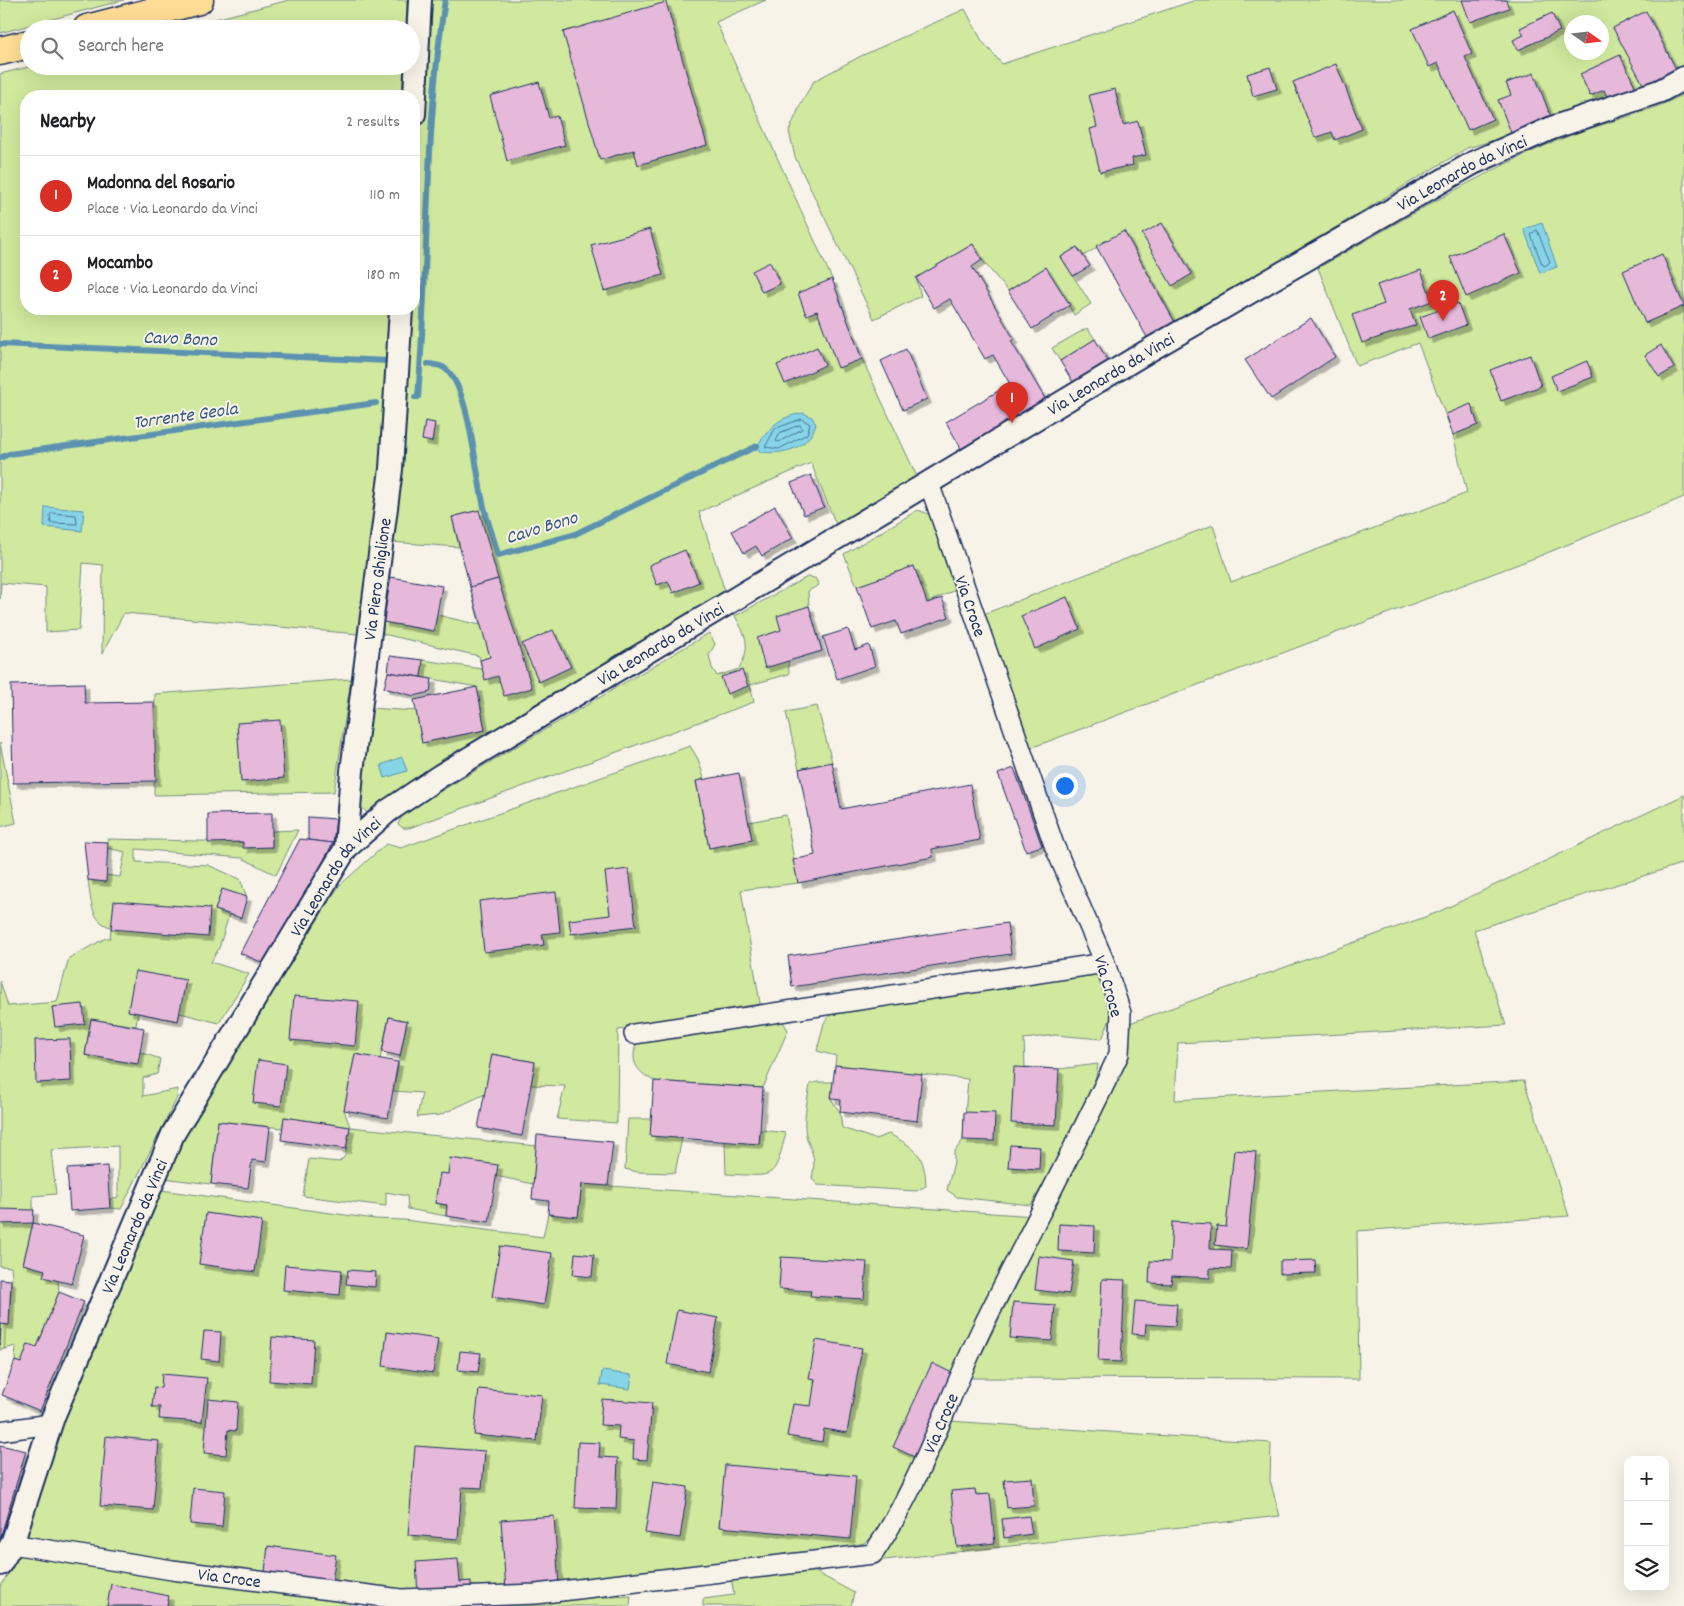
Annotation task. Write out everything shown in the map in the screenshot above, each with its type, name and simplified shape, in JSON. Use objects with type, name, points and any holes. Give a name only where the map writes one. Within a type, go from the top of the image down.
[{"type":"highway","points":[[122,20],[199,0]]},
{"type":"highway","points":[[0,51],[20,46]]},
{"type":"street","points":[[419,20],[420,0]]},
{"type":"street","points":[[415,90],[416,75]]},
{"type":"street","name":"Via Leonardo da Vinci","points":[[0,1564],[12,1544],[50,1424],[173,1134],[346,848],[388,811],[440,776],[1235,300],[1473,163],[1552,128],[1660,91],[1684,78]]},
{"type":"street","name":"Via Piero Ghiglione","points":[[346,848],[352,772],[391,469],[401,315]]},
{"type":"street","name":"Via Croce","points":[[12,1544],[172,1570],[401,1600],[536,1594],[873,1554],[891,1528],[912,1486],[983,1326],[1119,1054],[1121,1013],[1105,963],[1054,845],[929,483]]},
{"type":"street","points":[[634,1034],[1105,963]]},
{"type":"street","points":[[0,1431],[50,1424]]},
{"type":"green space","points":[[0,0],[124,0],[49,20],[20,20],[20,28],[0,33]]},
{"type":"green space","points":[[289,0],[407,0],[406,20],[212,20]]},
{"type":"green space","points":[[426,0],[766,0],[716,22],[832,279],[862,359],[919,481],[837,527],[811,463],[699,512],[725,591],[367,813],[356,801],[370,708],[416,711],[422,743],[485,730],[477,687],[421,677],[423,660],[482,669],[479,656],[383,634],[383,622],[434,631],[437,615],[480,625],[470,587],[479,510],[452,517],[459,547],[390,542],[406,315],[420,315],[420,96]]},
{"type":"green space","points":[[1196,0],[1684,0],[1684,64],[1644,86],[1512,135],[1467,148],[1176,324],[1124,231],[1083,256],[1077,247],[1061,257],[1091,304],[1074,315],[1046,267],[1008,291],[982,260],[973,244],[916,278],[921,296],[874,319],[795,157],[789,131],[802,101],[814,81],[861,56],[965,9],[982,41],[1002,64]]},
{"type":"green space","points":[[20,69],[20,75],[403,75],[402,90],[20,90],[20,315],[390,315],[380,464],[358,634],[124,613],[102,654],[103,565],[83,563],[79,630],[46,632],[46,587],[1,583],[0,599],[0,74]]},
{"type":"green space","points":[[1684,94],[1684,497],[1537,557],[1028,749],[984,614],[1213,525],[1231,582],[1467,493],[1453,435],[1418,343],[1357,366],[1318,268],[1495,169],[1556,141],[1637,114]]},
{"type":"green space","points":[[1087,328],[1095,339],[1060,361],[1052,348]]},
{"type":"green space","points":[[918,510],[934,516],[959,588],[927,603],[857,586],[844,554]]},
{"type":"green space","points":[[807,577],[815,578],[819,585],[808,591],[809,606],[822,651],[788,661],[789,674],[750,685],[754,702],[409,828],[403,828],[398,824],[401,818],[412,808],[709,633],[715,644],[709,655],[712,668],[717,676],[739,669],[745,654],[746,642],[735,616]]},
{"type":"green space","points":[[351,679],[334,792],[154,795],[155,694]]},
{"type":"green space","points":[[817,706],[832,762],[799,769],[786,712]]},
{"type":"green space","points":[[0,743],[16,823],[0,827]]},
{"type":"green space","points":[[690,746],[698,759],[704,778],[696,782],[709,848],[752,840],[749,822],[786,815],[798,883],[741,890],[761,1009],[618,1030],[617,1123],[557,1119],[565,1086],[531,1085],[535,1062],[492,1054],[485,1094],[440,1115],[417,1117],[422,1093],[393,1091],[407,1021],[389,1017],[380,1059],[355,1054],[344,1110],[350,1127],[285,1117],[282,1128],[218,1121],[211,1184],[163,1178],[202,1102],[339,886],[386,844],[401,848]]},
{"type":"green space","points":[[1684,795],[1684,863],[1474,930],[1506,1025],[1178,1043],[1175,1100],[1524,1081],[1569,1216],[1357,1231],[1359,1379],[970,1378],[1097,1119],[1127,1024],[1436,913]]},
{"type":"green space","points":[[298,830],[276,875],[242,858],[136,849],[136,862],[208,865],[240,879],[247,897],[222,890],[215,910],[229,915],[219,948],[211,962],[249,974],[219,1023],[180,1013],[178,1021],[138,1013],[136,1026],[91,1019],[85,1055],[137,1064],[140,1052],[160,1059],[157,1074],[143,1078],[143,1096],[178,1089],[177,1098],[121,1209],[110,1208],[110,1199],[118,1197],[118,1146],[51,1150],[56,1194],[33,1196],[33,1223],[23,1264],[45,1270],[58,1280],[59,1292],[37,1347],[21,1363],[15,1361],[16,1346],[0,1350],[1,1324],[9,1325],[12,1276],[11,1267],[0,1266],[0,981],[8,1006],[57,1002],[69,958],[106,938],[110,938],[111,927],[104,924],[95,915],[88,880],[106,882],[106,875],[120,877],[125,852],[107,848],[108,839],[243,842],[244,848],[272,847],[272,831]]},
{"type":"green space","points":[[1099,970],[1112,1015],[1102,1039],[1055,1035],[1024,1039],[1025,1067],[1059,1069],[1098,1064],[1095,1080],[1081,1117],[1031,1205],[957,1197],[947,1190],[954,1162],[954,1152],[963,1140],[968,1079],[835,1065],[836,1056],[817,1051],[824,1023],[832,1013]]},
{"type":"green space","points":[[782,1020],[788,1030],[763,1088],[654,1081],[640,1071],[635,1062],[634,1051],[636,1044]]},
{"type":"green space","points":[[833,1082],[831,1099],[840,1112],[842,1128],[875,1139],[889,1134],[912,1148],[924,1166],[926,1186],[916,1191],[817,1185],[812,1178],[814,1162],[806,1135],[805,1123],[810,1084]]},
{"type":"green space","points":[[628,1119],[651,1119],[651,1136],[682,1138],[675,1173],[638,1172],[625,1169]]},
{"type":"green space","points":[[350,1127],[537,1146],[533,1184],[496,1176],[450,1159],[448,1174],[440,1174],[435,1203],[447,1205],[446,1216],[408,1209],[407,1196],[386,1192],[386,1206],[303,1196],[309,1159],[339,1162],[345,1156]]},
{"type":"green space","points":[[761,1130],[786,1133],[774,1168],[770,1173],[764,1175],[726,1174],[725,1141],[759,1144]]},
{"type":"green space","points":[[582,1184],[1034,1216],[887,1528],[864,1543],[843,1548],[537,1592],[401,1598],[23,1542],[60,1428],[161,1190],[375,1219],[404,1220],[543,1237],[548,1214],[578,1217]]},
{"type":"green space","points":[[949,1421],[1271,1443],[1270,1481],[1280,1516],[875,1561]]},
{"type":"green space","points":[[21,1553],[350,1602],[349,1606],[0,1606],[0,1587]]},
{"type":"green space","points":[[812,1570],[854,1593],[851,1606],[703,1606],[703,1599],[734,1595],[731,1577]]},
{"type":"green space","points":[[631,1596],[630,1606],[400,1606]]},
{"type":"water","points":[[1542,223],[1557,267],[1540,273],[1524,229]]},
{"type":"water","points":[[803,413],[812,417],[816,424],[812,433],[801,445],[786,451],[760,452],[757,446],[771,428],[787,417]]},
{"type":"water","points":[[45,507],[84,510],[82,531],[44,527]]},
{"type":"water","points":[[402,757],[407,771],[385,778],[381,765]]},
{"type":"water","points":[[602,1371],[632,1375],[630,1389],[600,1385]]},
{"type":"building","points":[[1462,0],[1506,0],[1509,8],[1470,22]]},
{"type":"building","points":[[666,2],[707,145],[638,165],[634,150],[600,160],[563,32]]},
{"type":"building","points":[[1453,10],[1472,54],[1465,57],[1493,119],[1468,130],[1438,63],[1429,67],[1412,29]]},
{"type":"building","points":[[1646,11],[1676,69],[1644,86],[1613,28]]},
{"type":"building","points":[[1552,13],[1560,31],[1518,50],[1513,40],[1524,35],[1520,28]]},
{"type":"building","points":[[1620,55],[1637,90],[1610,103],[1604,90],[1590,96],[1580,74]]},
{"type":"building","points":[[1336,64],[1362,129],[1335,140],[1332,132],[1315,138],[1293,82]]},
{"type":"building","points":[[1270,67],[1277,89],[1253,96],[1247,74]]},
{"type":"building","points":[[1534,73],[1552,120],[1512,135],[1498,100],[1511,95],[1506,83]]},
{"type":"building","points":[[539,82],[549,118],[557,116],[565,145],[507,161],[490,96]]},
{"type":"building","points":[[1115,89],[1123,125],[1138,121],[1146,155],[1132,158],[1133,165],[1100,172],[1090,129],[1097,127],[1089,95]]},
{"type":"building","points":[[1162,223],[1192,274],[1172,286],[1142,234]]},
{"type":"building","points":[[650,229],[663,275],[604,291],[591,245]]},
{"type":"building","points":[[1124,231],[1181,333],[1153,348],[1096,246]]},
{"type":"building","points":[[1504,234],[1521,273],[1466,297],[1450,257]]},
{"type":"building","points":[[973,244],[982,260],[972,267],[1014,339],[1011,341],[1050,407],[966,457],[946,422],[1010,384],[993,355],[985,359],[950,299],[934,308],[916,278]]},
{"type":"building","points":[[1077,247],[1090,266],[1073,276],[1061,257]]},
{"type":"building","points":[[1662,254],[1684,306],[1645,323],[1623,271]]},
{"type":"building","points":[[770,262],[780,284],[762,292],[752,271]]},
{"type":"building","points":[[1046,267],[1070,305],[1032,329],[1008,291]]},
{"type":"building","points":[[1421,270],[1432,301],[1410,309],[1416,325],[1362,343],[1352,315],[1384,304],[1377,285]]},
{"type":"building","points":[[832,279],[862,359],[838,368],[817,311],[806,315],[798,293]]},
{"type":"building","points":[[1458,303],[1466,325],[1428,339],[1420,317]]},
{"type":"building","points":[[1311,318],[1335,357],[1271,399],[1245,360]]},
{"type":"building","points":[[1095,339],[1111,366],[1076,387],[1060,361]]},
{"type":"building","points":[[1661,345],[1674,368],[1659,377],[1645,355]]},
{"type":"building","points":[[817,347],[825,365],[785,384],[777,365]]},
{"type":"building","points":[[906,349],[927,399],[903,410],[881,361]]},
{"type":"building","points":[[1530,355],[1541,386],[1501,401],[1490,370]]},
{"type":"building","points":[[1587,361],[1593,377],[1557,391],[1551,376]]},
{"type":"building","points":[[1471,404],[1478,425],[1453,435],[1446,414]]},
{"type":"building","points":[[425,421],[435,423],[432,442],[422,440]]},
{"type":"building","points":[[811,475],[824,507],[804,515],[791,483]]},
{"type":"building","points":[[775,506],[793,538],[762,556],[756,546],[744,553],[732,531]]},
{"type":"building","points":[[479,510],[498,579],[470,587],[452,517]]},
{"type":"building","points":[[685,550],[699,582],[673,593],[668,581],[657,585],[649,565]]},
{"type":"building","points":[[914,566],[927,603],[942,598],[949,617],[901,634],[896,621],[872,629],[857,586]]},
{"type":"building","points":[[391,577],[442,586],[434,631],[383,622]]},
{"type":"building","points":[[498,579],[532,688],[504,696],[498,676],[485,680],[480,660],[490,657],[470,587]]},
{"type":"building","points":[[1067,597],[1080,629],[1035,649],[1021,616]]},
{"type":"building","points":[[809,606],[822,651],[765,668],[757,638],[781,630],[777,616]]},
{"type":"building","points":[[848,629],[855,650],[869,645],[875,666],[837,679],[823,637]]},
{"type":"building","points":[[553,630],[571,667],[539,682],[522,644]]},
{"type":"building","points":[[390,656],[423,660],[421,677],[388,672]]},
{"type":"building","points":[[742,670],[748,686],[727,694],[721,677]]},
{"type":"building","points":[[388,672],[432,679],[430,692],[414,696],[384,688]]},
{"type":"building","points":[[84,683],[85,703],[154,702],[156,781],[13,783],[11,685]]},
{"type":"building","points":[[477,687],[485,730],[422,743],[414,700]]},
{"type":"building","points":[[280,720],[284,778],[241,782],[237,723]]},
{"type":"building","points":[[832,762],[841,809],[970,784],[980,840],[932,849],[933,857],[798,883],[793,860],[815,855],[799,769]]},
{"type":"building","points":[[1014,768],[1042,846],[1026,851],[998,774]]},
{"type":"building","points":[[739,773],[752,840],[709,848],[696,781]]},
{"type":"building","points":[[272,813],[272,847],[243,848],[243,842],[208,843],[208,814]]},
{"type":"building","points":[[308,817],[336,819],[333,843],[308,840]]},
{"type":"building","points":[[300,839],[333,843],[268,965],[240,953]]},
{"type":"building","points":[[84,841],[108,842],[106,882],[88,880]]},
{"type":"building","points":[[629,869],[636,926],[571,934],[569,920],[610,915],[605,872]]},
{"type":"building","points":[[222,889],[247,897],[241,918],[215,910]]},
{"type":"building","points":[[556,892],[560,932],[542,934],[544,945],[484,952],[479,901]]},
{"type":"building","points":[[114,901],[210,908],[208,937],[111,929]]},
{"type":"building","points":[[1007,923],[1011,954],[792,987],[788,956]]},
{"type":"building","points":[[135,971],[186,980],[178,1021],[128,1011]]},
{"type":"building","points":[[294,996],[359,1001],[355,1046],[290,1040]]},
{"type":"building","points":[[83,1004],[85,1024],[55,1027],[52,1007]]},
{"type":"building","points":[[389,1017],[407,1021],[400,1056],[382,1052]]},
{"type":"building","points":[[91,1019],[144,1028],[138,1064],[85,1055]]},
{"type":"building","points":[[70,1039],[71,1081],[36,1083],[35,1040]]},
{"type":"building","points":[[355,1054],[398,1062],[388,1118],[344,1110]]},
{"type":"building","points":[[492,1054],[535,1062],[522,1136],[478,1128]]},
{"type":"building","points":[[258,1060],[286,1064],[281,1106],[253,1103]]},
{"type":"building","points":[[835,1065],[922,1074],[917,1121],[840,1112],[841,1100],[831,1099]]},
{"type":"building","points":[[1014,1067],[1059,1069],[1056,1125],[1011,1123]]},
{"type":"building","points":[[654,1081],[763,1088],[759,1144],[650,1136]]},
{"type":"building","points":[[964,1112],[995,1113],[994,1141],[963,1140]]},
{"type":"building","points":[[284,1117],[350,1127],[346,1149],[281,1140]]},
{"type":"building","points":[[218,1121],[270,1127],[266,1162],[252,1160],[248,1188],[211,1184]]},
{"type":"building","points":[[537,1135],[613,1142],[608,1186],[582,1184],[578,1217],[548,1214],[549,1201],[532,1199]]},
{"type":"building","points":[[1010,1145],[1040,1147],[1039,1169],[1008,1167]]},
{"type":"building","points":[[1234,1150],[1256,1152],[1247,1249],[1215,1245],[1217,1226],[1226,1227]]},
{"type":"building","points":[[450,1158],[498,1165],[489,1222],[446,1216],[447,1205],[435,1203],[440,1173],[448,1174]]},
{"type":"building","points":[[107,1166],[110,1208],[70,1211],[67,1169]]},
{"type":"building","points":[[0,1209],[34,1210],[33,1223],[0,1224]]},
{"type":"building","points":[[206,1213],[262,1221],[255,1272],[199,1264]]},
{"type":"building","points":[[1172,1222],[1211,1224],[1210,1249],[1232,1250],[1231,1269],[1210,1268],[1210,1278],[1172,1276],[1171,1284],[1149,1283],[1150,1261],[1170,1262]]},
{"type":"building","points":[[33,1223],[84,1235],[72,1284],[43,1277],[45,1270],[23,1264]]},
{"type":"building","points":[[1059,1224],[1095,1226],[1094,1253],[1058,1251]]},
{"type":"building","points":[[500,1246],[552,1253],[544,1305],[492,1297]]},
{"type":"building","points":[[575,1253],[594,1255],[592,1277],[573,1275]]},
{"type":"building","points":[[1039,1256],[1074,1261],[1069,1294],[1035,1290]]},
{"type":"building","points":[[781,1257],[867,1262],[864,1299],[810,1296],[811,1291],[779,1289]]},
{"type":"building","points":[[1315,1260],[1316,1273],[1280,1274],[1280,1261]]},
{"type":"building","points":[[285,1265],[342,1270],[340,1295],[283,1290]]},
{"type":"building","points":[[348,1270],[376,1272],[375,1287],[346,1284]]},
{"type":"building","points":[[0,1279],[11,1280],[9,1325],[1,1324],[0,1345]]},
{"type":"building","points":[[1102,1279],[1125,1280],[1121,1362],[1098,1361]]},
{"type":"building","points":[[59,1292],[84,1302],[40,1411],[2,1395],[15,1361],[21,1363],[28,1344],[37,1347]]},
{"type":"building","points":[[1135,1301],[1177,1304],[1175,1326],[1146,1324],[1145,1335],[1132,1334]]},
{"type":"building","points":[[1013,1302],[1055,1305],[1052,1341],[1010,1338]]},
{"type":"building","points":[[677,1310],[718,1318],[708,1372],[667,1364]]},
{"type":"building","points":[[204,1331],[221,1332],[219,1361],[201,1359]]},
{"type":"building","points":[[387,1332],[438,1339],[433,1373],[383,1366]]},
{"type":"building","points":[[272,1337],[314,1340],[311,1384],[269,1381]]},
{"type":"building","points":[[816,1340],[862,1348],[847,1433],[824,1429],[822,1442],[787,1436],[793,1404],[811,1406],[815,1379],[809,1378]]},
{"type":"building","points":[[460,1351],[481,1353],[478,1372],[458,1370]]},
{"type":"building","points":[[932,1363],[958,1376],[919,1459],[893,1447]]},
{"type":"building","points":[[162,1374],[207,1378],[202,1422],[159,1419],[160,1407],[152,1407],[154,1387],[161,1388]]},
{"type":"building","points":[[479,1389],[542,1395],[537,1441],[474,1435]]},
{"type":"building","points":[[208,1399],[238,1402],[236,1431],[228,1430],[226,1455],[204,1453]]},
{"type":"building","points":[[602,1399],[652,1403],[647,1460],[633,1459],[634,1441],[618,1439],[619,1426],[600,1425]]},
{"type":"building","points":[[106,1436],[159,1441],[153,1510],[100,1506]]},
{"type":"building","points":[[578,1442],[600,1443],[599,1457],[618,1458],[616,1509],[575,1508]]},
{"type":"building","points":[[0,1445],[26,1451],[0,1539]]},
{"type":"building","points":[[415,1446],[485,1451],[482,1488],[462,1487],[458,1539],[408,1535]]},
{"type":"building","points":[[725,1465],[856,1476],[850,1539],[719,1527]]},
{"type":"building","points":[[1032,1478],[1034,1506],[1007,1508],[1004,1480]]},
{"type":"building","points":[[653,1482],[688,1487],[680,1538],[645,1533]]},
{"type":"building","points":[[193,1488],[225,1491],[222,1527],[190,1524]]},
{"type":"building","points":[[975,1489],[976,1495],[990,1494],[995,1543],[957,1547],[951,1491]]},
{"type":"building","points":[[554,1516],[559,1586],[506,1591],[501,1520]]},
{"type":"building","points":[[1029,1516],[1032,1534],[1004,1538],[1002,1519]]},
{"type":"building","points":[[268,1546],[336,1555],[331,1588],[264,1580]]},
{"type":"building","points":[[458,1559],[460,1582],[471,1581],[471,1593],[418,1596],[416,1562]]},
{"type":"building","points":[[111,1584],[169,1596],[167,1606],[107,1606]]},
{"type":"waterway","name":"Torrente Geola","points":[[415,397],[418,397],[433,99],[445,0]]},
{"type":"waterway","name":"Cavo Bono","points":[[0,344],[389,361]]},
{"type":"waterway","name":"Cavo Bono","points":[[428,364],[441,367],[449,372],[458,386],[468,419],[484,507],[498,555],[573,535],[757,446]]},
{"type":"waterway","name":"Torrente Geola","points":[[0,458],[9,454],[376,403]]},
{"type":"place","name":"Mocambo","points":[[1443,321]]},
{"type":"place","name":"Madonna del Rosario","points":[[1012,423]]}]
